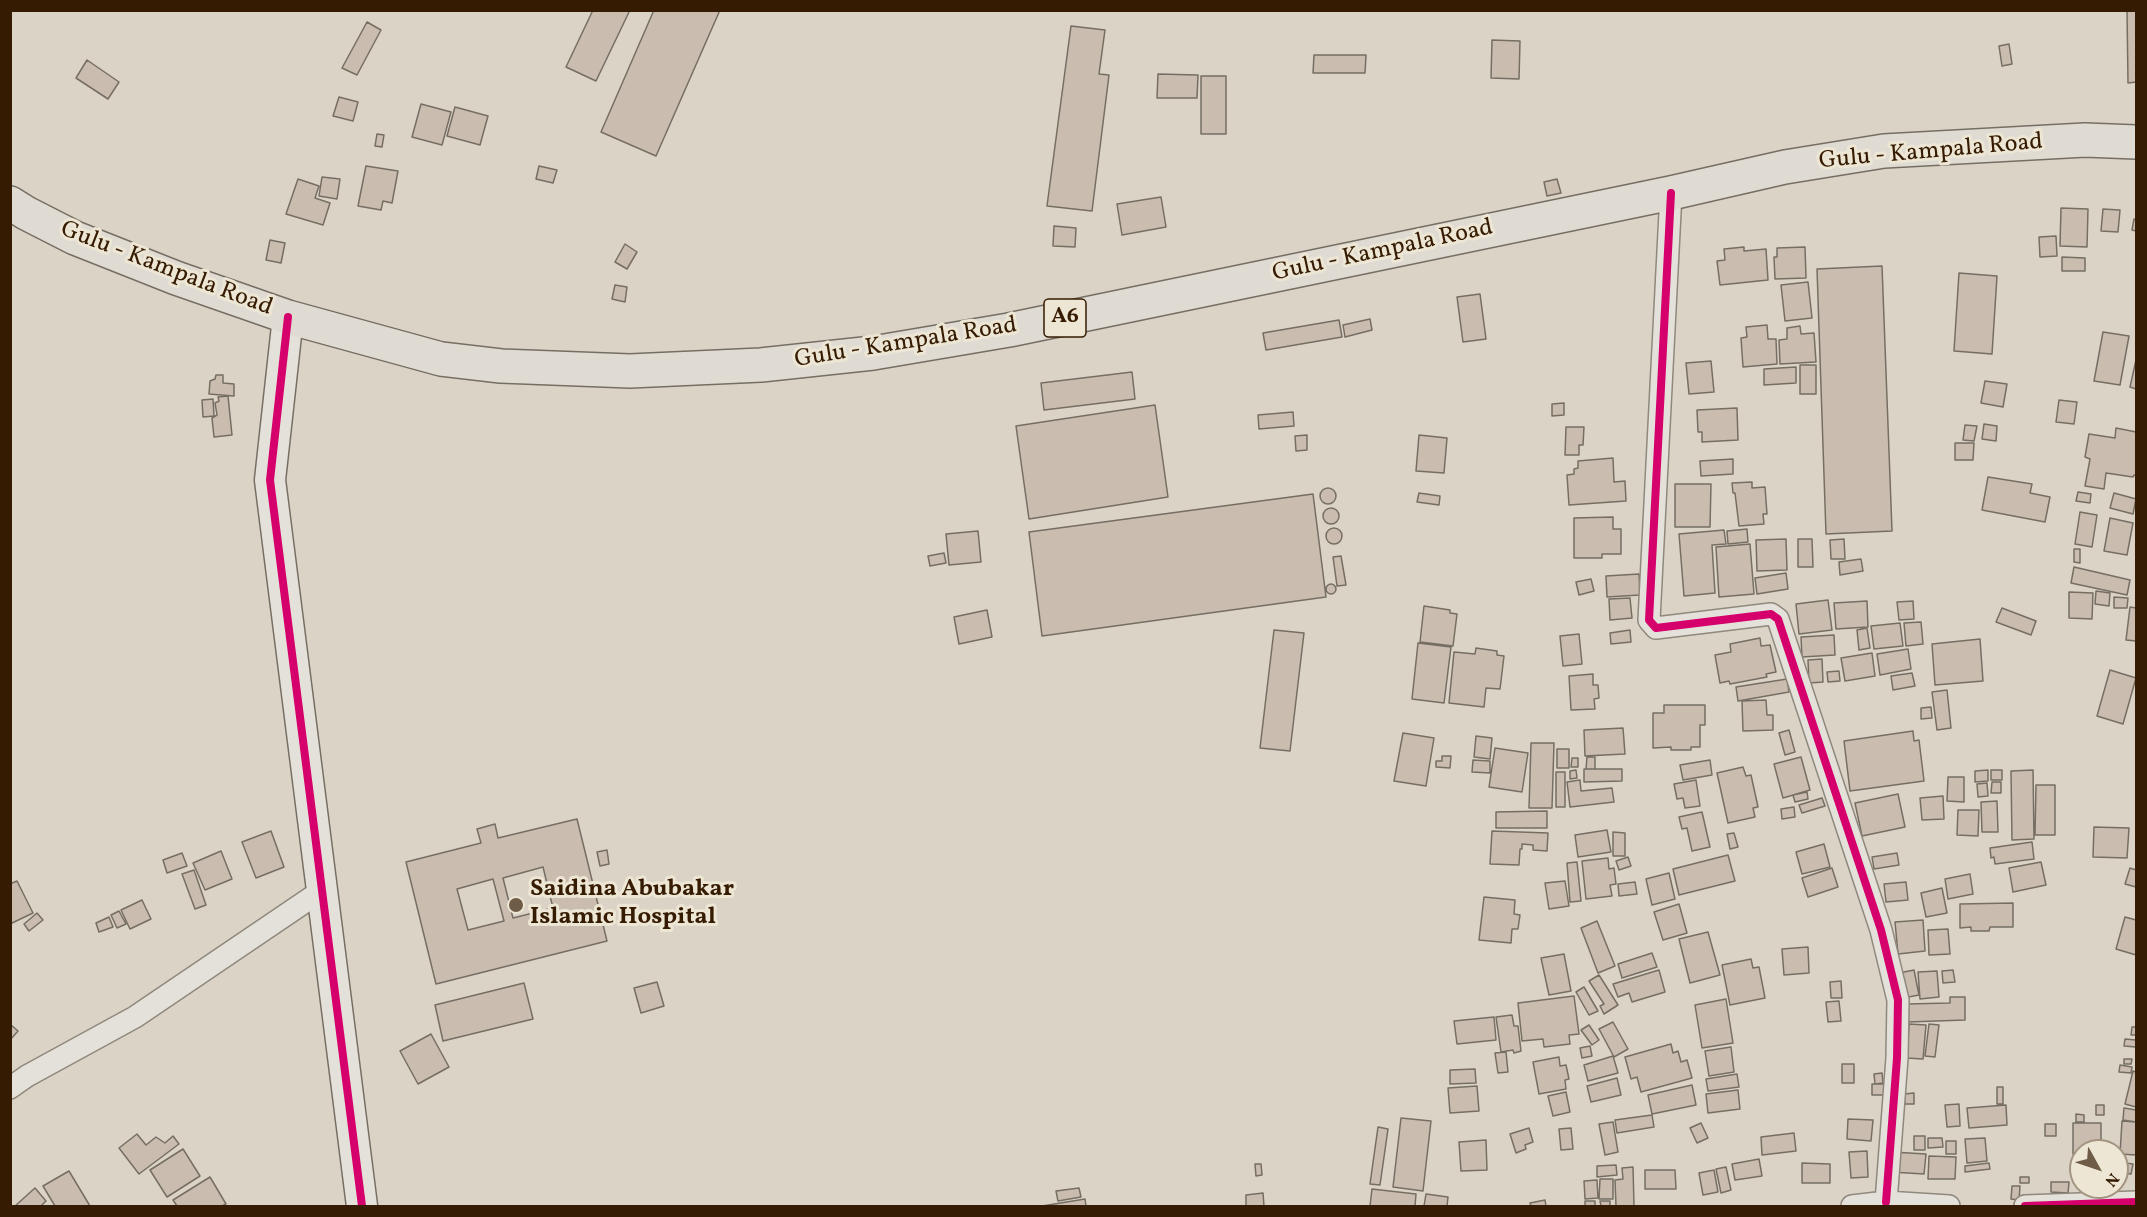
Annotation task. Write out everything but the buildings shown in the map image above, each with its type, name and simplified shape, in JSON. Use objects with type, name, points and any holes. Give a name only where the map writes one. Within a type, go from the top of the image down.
[{"type":"main road","name":"Gulu - Kampala Road","points":[[10,203],[75,238],[176,278],[288,317],[441,358],[501,366],[630,371],[761,365],[873,353],[1009,330],[1671,193],[1785,167],[1884,152],[2085,140],[2136,142]]},
{"type":"street","points":[[1671,193],[1649,620],[1656,628],[1771,614],[1778,619],[1881,930],[1898,1000],[1897,1058],[1886,1202]]},
{"type":"street","points":[[288,317],[270,480],[362,1206]]},
{"type":"street","points":[[10,1088],[27,1076],[135,1017],[321,891]]},
{"type":"street","points":[[1852,1206],[1886,1202],[1949,1206]]},
{"type":"street","points":[[2025,1206],[2136,1202]]},
{"type":"cycle path","points":[[1671,193],[1649,620],[1656,628],[1771,614],[1778,619],[1881,930],[1898,1000],[1897,1058],[1886,1202]]},
{"type":"cycle path","points":[[288,317],[270,480],[362,1206]]},
{"type":"cycle path","points":[[2025,1206],[2136,1202]]},
{"type":"place","name":"Saidina Abubakar Islamic Hospital","points":[[516,905]]}]
